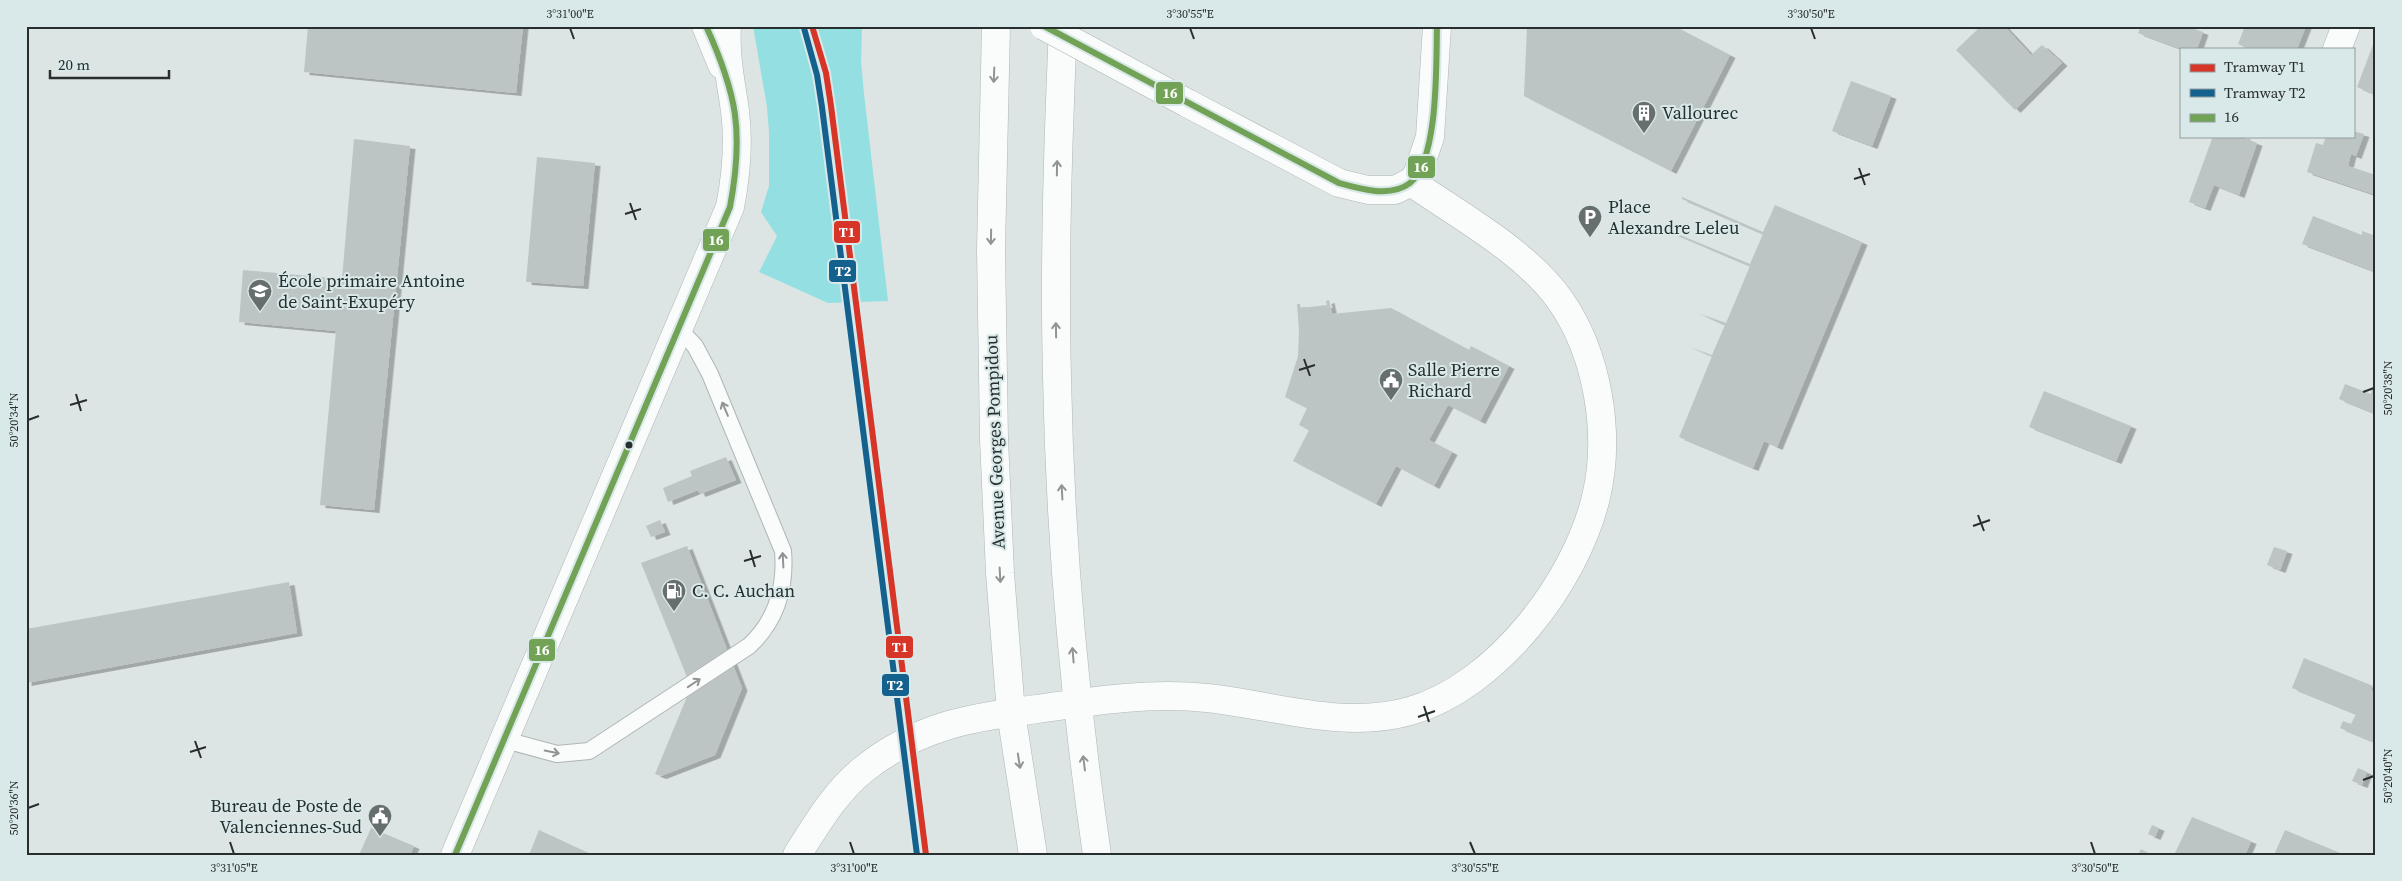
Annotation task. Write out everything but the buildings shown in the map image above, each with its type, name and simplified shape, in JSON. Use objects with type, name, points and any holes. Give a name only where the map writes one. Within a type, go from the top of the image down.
[{"type":"street","points":[[706,26],[731,87]]},
{"type":"street","points":[[455,855],[730,207],[734,186],[736,136],[728,26]]},
{"type":"street","name":"Avenue Georges Pompidou","points":[[996,26],[991,249],[992,393],[1000,573],[1011,713],[1033,855]]},
{"type":"street","points":[[1044,26],[1339,183],[1354,188],[1385,191],[1395,190],[1411,182],[1422,166],[1430,137],[1437,26]]},
{"type":"street","points":[[1063,26],[1056,219],[1056,378],[1062,499],[1077,703],[1097,855]]},
{"type":"street","points":[[2337,48],[2346,26]]},
{"type":"street","points":[[798,855],[822,816],[848,783],[866,768],[906,743],[947,726],[1011,713],[1077,703],[1178,696],[1208,698],[1330,717],[1370,719],[1413,710],[1434,702],[1477,676],[1518,640],[1554,590],[1580,544],[1596,496],[1601,452],[1597,392],[1591,365],[1575,325],[1561,301],[1544,280],[1523,262],[1411,182]]},
{"type":"street","points":[[816,855],[822,816]]},
{"type":"lane","points":[[505,740],[557,754],[589,751],[749,646],[770,624],[776,610],[783,576],[783,551],[710,374],[695,346],[679,329]]},
{"type":"shaded area","points":[[753,26],[862,26],[861,61],[864,94],[888,301],[828,303],[759,272],[777,236],[761,212],[769,186],[769,132],[767,107]]},
{"type":"tram line","name":"T1","points":[[812,26],[826,73],[831,106],[926,855]]},
{"type":"tram line","name":"T2","points":[[804,28],[817,75],[822,107],[917,855]]},
{"type":"transit line","name":"16","points":[[455,855],[730,207],[737,157],[735,114],[725,72],[706,26]]},
{"type":"transit line","name":"16","points":[[1044,26],[1339,183],[1375,191],[1394,190],[1410,183],[1419,171],[1426,154],[1434,109],[1437,26]]},
{"type":"place","name":"Vallourec","points":[[1644,134]]},
{"type":"place","name":"Place Alexandre Leleu","points":[[1590,238]]},
{"type":"place","name":"École primaire Antoine de Saint-Exupéry","points":[[260,312]]},
{"type":"place","name":"Salle Pierre Richard","points":[[1391,401]]},
{"type":"place","name":"C. C. Auchan","points":[[674,612]]},
{"type":"place","name":"Bureau de Poste de Valenciennes-Sud","points":[[380,837]]}]
